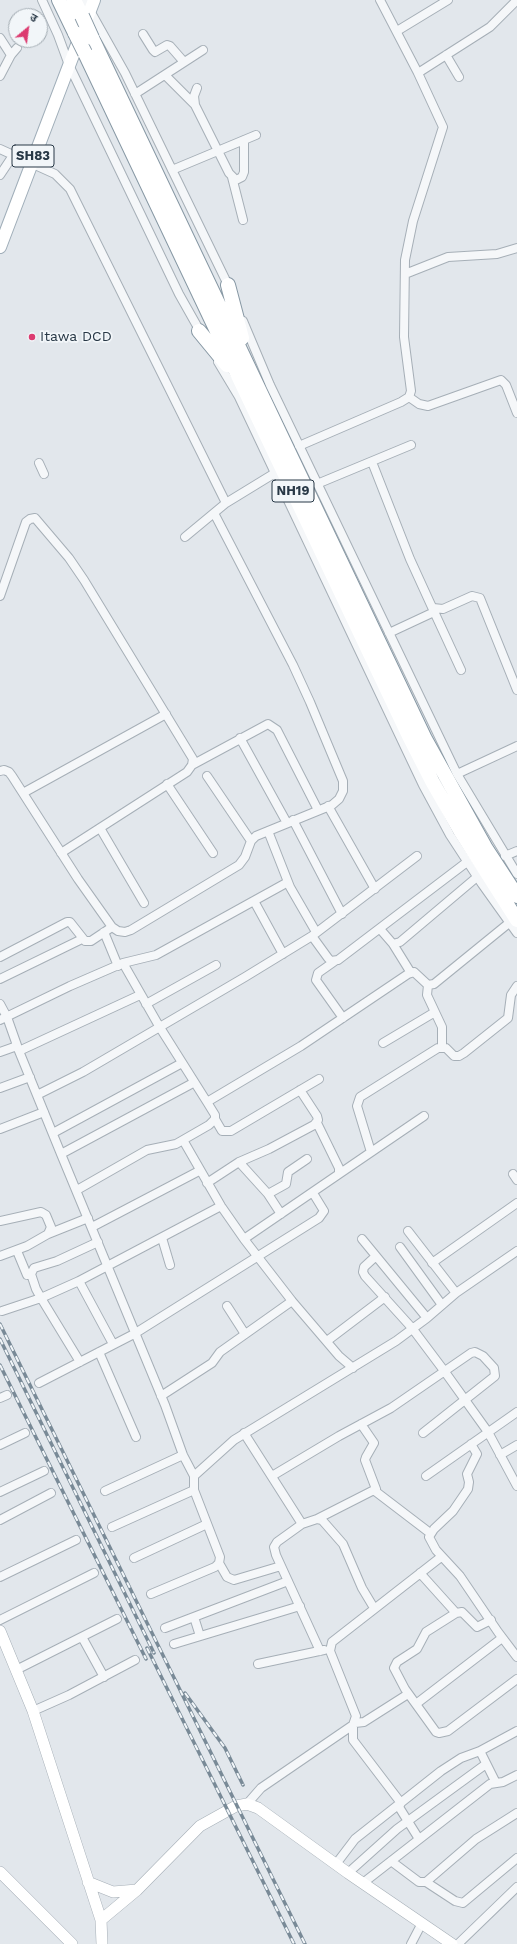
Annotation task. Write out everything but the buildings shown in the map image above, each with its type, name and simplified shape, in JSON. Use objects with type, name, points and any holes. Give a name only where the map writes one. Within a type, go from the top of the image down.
[{"type":"highway","name":"NH19","points":[[59,0],[200,299],[244,387],[373,661],[432,781],[513,922]]},
{"type":"highway","name":"NH19","points":[[74,0],[88,9],[92,38],[425,739],[485,846],[517,896]]},
{"type":"highway","points":[[228,285],[251,370]]},
{"type":"highway","points":[[199,331],[244,387]]},
{"type":"main road","name":"SH83","points":[[0,247],[69,65],[88,9]]},
{"type":"street","points":[[42,0],[58,34],[69,65],[179,294],[238,397],[423,785],[450,835],[467,862],[513,922],[517,933]]},
{"type":"street","points":[[84,0],[135,94],[228,285],[270,385],[457,774],[517,874]]},
{"type":"street","points":[[299,446],[401,402],[408,397],[411,391],[404,337],[405,260],[413,220],[442,135],[440,121],[418,73],[380,0]]},
{"type":"street","points":[[397,31],[448,0]]},
{"type":"street","points":[[418,73],[490,27],[517,0]]},
{"type":"street","points":[[143,34],[155,52],[167,45],[170,46],[184,62]]},
{"type":"street","points":[[0,38],[11,55]]},
{"type":"street","points":[[0,76],[11,55],[17,48]]},
{"type":"street","points":[[135,94],[203,50]]},
{"type":"street","points":[[446,55],[459,77]]},
{"type":"street","points":[[165,74],[195,105],[217,151],[232,177],[244,220]]},
{"type":"street","points":[[195,105],[194,96],[197,88]]},
{"type":"street","points":[[172,170],[256,135]]},
{"type":"street","points":[[232,177],[236,180],[239,179],[244,172],[244,140]]},
{"type":"street","points":[[0,149],[14,154],[55,174],[70,189],[226,503]]},
{"type":"street","points":[[0,175],[14,154]]},
{"type":"street","points":[[405,274],[448,258],[497,254],[517,248]]},
{"type":"street","points":[[408,397],[420,404],[428,406],[501,380],[506,385],[517,413]]},
{"type":"street","points":[[317,484],[412,445]]},
{"type":"street","points":[[372,462],[410,559],[461,670]]},
{"type":"street","points":[[39,463],[44,474]]},
{"type":"street","points":[[185,537],[226,503],[275,473]]},
{"type":"street","points":[[0,770],[9,772],[78,879],[112,927],[118,931],[131,930],[239,865],[245,857],[251,841],[256,836],[328,806],[339,799],[343,791],[343,781],[293,665],[214,513]]},
{"type":"street","points":[[0,596],[26,522],[35,518],[69,558],[190,752],[193,759],[192,766]]},
{"type":"street","points":[[389,633],[432,608],[443,609],[472,596],[480,598],[517,690]]},
{"type":"street","points":[[23,793],[166,714]]},
{"type":"street","points":[[61,853],[187,772],[192,766],[240,738],[268,724],[277,730],[318,810]]},
{"type":"street","points":[[240,738],[342,914]]},
{"type":"street","points":[[457,774],[517,746]]},
{"type":"street","points":[[207,776],[251,841]]},
{"type":"street","points":[[167,784],[213,853]]},
{"type":"street","points":[[328,806],[375,889]]},
{"type":"street","points":[[100,828],[144,903]]},
{"type":"street","points":[[268,830],[288,882],[314,934],[328,958],[335,961]]},
{"type":"street","points":[[505,856],[517,851]]},
{"type":"street","points":[[37,1095],[83,1072],[283,954],[342,914],[417,856]]},
{"type":"street","points":[[343,1018],[316,980],[318,973],[380,929],[467,862]]},
{"type":"street","points":[[393,944],[400,942],[477,877]]},
{"type":"street","points":[[4,1019],[70,986],[121,964],[156,955],[288,882]]},
{"type":"street","points":[[254,901],[283,954]]},
{"type":"street","points":[[0,957],[67,922],[72,925],[85,941],[91,941],[112,927]]},
{"type":"street","points":[[428,985],[434,984],[513,922]]},
{"type":"street","points":[[380,929],[393,944],[410,973]]},
{"type":"street","points":[[104,932],[121,964],[193,1083],[207,1102],[222,1130],[230,1131],[319,1079]]},
{"type":"street","points":[[0,979],[82,939]]},
{"type":"street","points":[[146,1004],[216,965]]},
{"type":"street","points":[[207,1102],[300,1046],[410,973],[417,974],[428,985]]},
{"type":"street","points":[[428,985],[427,995],[442,1027],[442,1047]]},
{"type":"street","points":[[442,1047],[454,1056],[459,1056],[504,1022],[509,1013],[511,995],[517,986]]},
{"type":"street","points":[[0,1052],[18,1048],[140,995]]},
{"type":"street","points":[[0,1004],[4,1019],[18,1048],[77,1190],[134,1334],[161,1396],[183,1455],[194,1476],[194,1490],[220,1557],[219,1563],[215,1567],[151,1594]]},
{"type":"street","points":[[383,1043],[435,1012]]},
{"type":"street","points":[[371,1152],[357,1106],[358,1101],[365,1094],[438,1048],[442,1047]]},
{"type":"street","points":[[53,1132],[182,1063]]},
{"type":"street","points":[[0,1088],[30,1077]]},
{"type":"street","points":[[61,1154],[193,1083]]},
{"type":"street","points":[[300,1090],[317,1116],[317,1123],[339,1168],[339,1174]]},
{"type":"street","points":[[0,1129],[44,1112]]},
{"type":"street","points":[[244,1239],[424,1116]]},
{"type":"street","points":[[77,1190],[147,1150],[154,1147],[168,1146],[183,1140],[209,1125],[215,1119]]},
{"type":"street","points":[[207,1183],[239,1162],[269,1149],[317,1123]]},
{"type":"street","points":[[183,1140],[221,1206],[244,1239],[292,1301],[327,1342],[352,1368]]},
{"type":"street","points":[[268,1194],[286,1184],[288,1172],[307,1159]]},
{"type":"street","points":[[239,1162],[268,1194],[281,1214]]},
{"type":"street","points":[[92,1227],[200,1171]]},
{"type":"street","points":[[40,1383],[134,1334],[258,1256],[285,1241],[323,1214],[322,1208],[313,1193]]},
{"type":"street","points":[[432,1263],[517,1203]]},
{"type":"street","points":[[2,1311],[41,1298],[79,1281],[221,1206]]},
{"type":"street","points":[[0,1221],[41,1212],[46,1215],[51,1227],[48,1234]]},
{"type":"street","points":[[0,1256],[17,1251],[48,1234],[88,1218]]},
{"type":"street","points":[[408,1231],[456,1293]]},
{"type":"street","points":[[162,1238],[170,1265]]},
{"type":"street","points":[[362,1239],[427,1318]]},
{"type":"street","points":[[80,1362],[41,1298],[31,1274],[34,1268],[57,1261],[98,1242]]},
{"type":"street","points":[[400,1247],[442,1305]]},
{"type":"street","points":[[17,1251],[27,1275]]},
{"type":"street","points":[[194,1476],[224,1448],[244,1433],[352,1368],[427,1318],[456,1293],[517,1252]]},
{"type":"street","points":[[376,1256],[364,1267],[363,1272],[412,1328],[465,1399],[488,1432],[517,1486]]},
{"type":"street","points":[[79,1281],[113,1344]]},
{"type":"street","points":[[327,1342],[385,1297]]},
{"type":"street","points":[[161,1396],[212,1363],[220,1352],[292,1301]]},
{"type":"street","points":[[227,1306],[245,1334]]},
{"type":"street","points":[[99,1352],[136,1437]]},
{"type":"street","points":[[272,1476],[391,1408],[475,1352],[483,1356],[494,1368],[495,1376],[423,1433]]},
{"type":"street","points":[[426,1476],[517,1412]]},
{"type":"street","points":[[320,1651],[276,1555],[274,1547],[277,1542],[302,1524],[317,1519],[374,1491],[376,1486],[365,1460],[374,1444],[361,1424]]},
{"type":"street","points":[[0,1445],[24,1433]]},
{"type":"street","points":[[244,1433],[302,1524]]},
{"type":"street","points":[[471,1444],[477,1454],[467,1474],[469,1482],[468,1489],[450,1515],[430,1533],[430,1540],[441,1557],[460,1576],[502,1638],[517,1656]]},
{"type":"street","points":[[500,1454],[517,1444]]},
{"type":"street","points":[[105,1491],[183,1455]]},
{"type":"street","points":[[0,1492],[44,1471]]},
{"type":"street","points":[[112,1527],[194,1490]]},
{"type":"street","points":[[374,1491],[430,1533]]},
{"type":"street","points":[[0,1520],[51,1493]]},
{"type":"street","points":[[317,1519],[322,1520],[328,1525],[343,1544],[362,1588],[374,1608]]},
{"type":"street","points":[[134,1558],[207,1524]]},
{"type":"street","points":[[0,1577],[76,1540]]},
{"type":"street","points":[[258,1664],[320,1651],[330,1646],[332,1642],[374,1608],[441,1557]]},
{"type":"street","points":[[219,1563],[227,1577],[234,1580],[281,1566]]},
{"type":"street","points":[[0,1620],[94,1573]]},
{"type":"street","points":[[420,1573],[456,1612]]},
{"type":"street","points":[[165,1628],[288,1581]]},
{"type":"street","points":[[174,1644],[300,1606]]},
{"type":"street","points":[[491,1620],[477,1626],[462,1612],[456,1612],[426,1632],[417,1648],[395,1664],[394,1668],[408,1694],[436,1732],[442,1734],[517,1679]]},
{"type":"street","points":[[194,1617],[200,1636]]},
{"type":"street","points":[[16,1670],[117,1619]]},
{"type":"street","points":[[0,1631],[33,1711],[101,1920],[102,1944]]},
{"type":"street","points":[[82,1637],[104,1677]]},
{"type":"street","points":[[416,1704],[502,1638]]},
{"type":"street","points":[[330,1646],[355,1712],[353,1740],[401,1803],[399,1807],[419,1839]]},
{"type":"street","points":[[33,1711],[69,1695],[135,1660]]},
{"type":"street","points":[[247,1804],[261,1788],[354,1724],[364,1722],[408,1694]]},
{"type":"street","points":[[336,1864],[355,1839],[452,1763],[480,1751],[517,1731]]},
{"type":"street","points":[[480,1751],[496,1783]]},
{"type":"street","points":[[348,1873],[397,1829],[486,1764]]},
{"type":"street","points":[[363,1883],[490,1784],[503,1782],[516,1777]]},
{"type":"street","points":[[101,1920],[137,1890],[200,1826],[236,1806],[247,1804],[258,1808],[348,1873],[452,1944]]},
{"type":"street","points":[[426,1882],[476,1839],[517,1813]]},
{"type":"street","points":[[390,1861],[419,1882],[426,1882],[458,1902],[463,1903],[517,1858]]},
{"type":"street","points":[[0,1872],[72,1944]]},
{"type":"street","points":[[88,1882],[113,1892],[137,1890]]},
{"type":"street","points":[[458,1944],[517,1887]]},
{"type":"street","points":[[411,1944],[422,1923]]},
{"type":"railway","points":[[0,1324],[305,1944]]},
{"type":"railway","points":[[0,1339],[154,1653]]},
{"type":"railway","points":[[0,1365],[146,1659]]},
{"type":"railway","points":[[147,1648],[294,1944]]},
{"type":"railway","points":[[185,1693],[225,1748],[243,1785]]},
{"type":"place","name":"Itawa DCD","points":[[32,337]]}]
